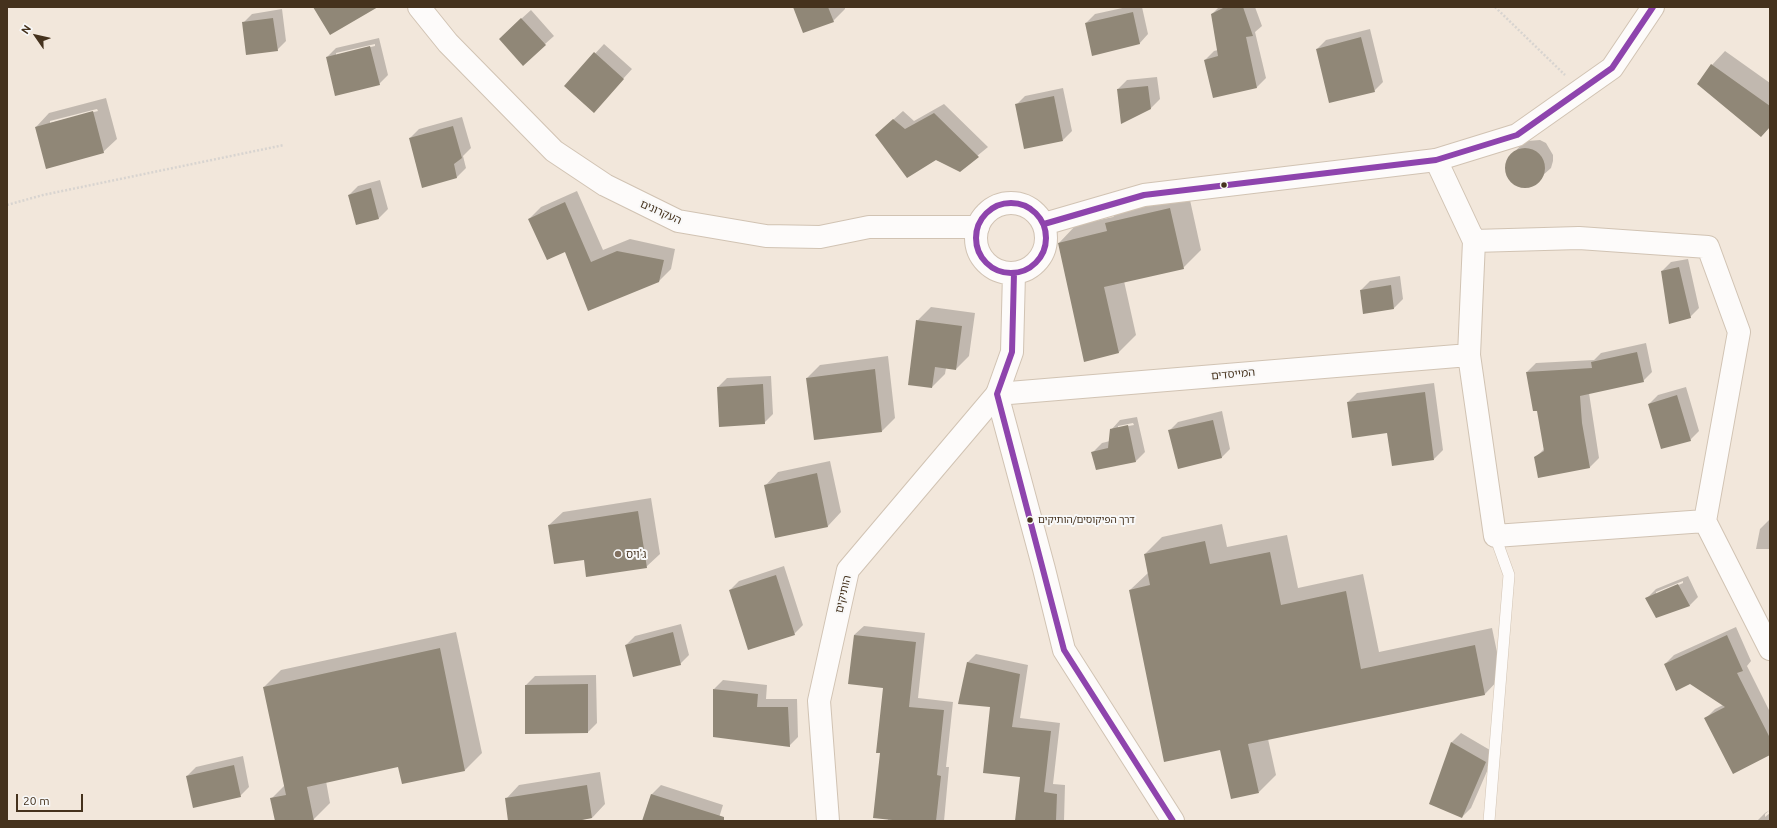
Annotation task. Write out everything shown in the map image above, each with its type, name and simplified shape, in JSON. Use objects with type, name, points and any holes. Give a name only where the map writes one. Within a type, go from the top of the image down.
[{"type":"street","name":"העקרונים","points":[[419,7],[448,42],[554,151],[605,185],[678,222],[766,236],[820,238],[869,227],[978,227]]},
{"type":"street","points":[[1044,224],[1144,195],[1436,160],[1517,135],[1612,68],[1653,7]]},
{"type":"street","points":[[1436,160],[1474,241],[1469,355],[1495,536],[1705,521]]},
{"type":"street","points":[[1014,202],[1030,207],[1040,216],[1044,224],[1047,241],[1044,253],[1031,268],[1014,273],[1002,272],[990,267],[982,258],[976,240],[978,227],[983,216],[989,210],[1000,204],[1014,202]]},
{"type":"street","points":[[1474,241],[1579,238],[1708,247],[1739,332],[1705,521],[1770,649]]},
{"type":"street","points":[[1014,273],[1012,352],[997,394],[1042,561],[1064,650],[1173,821]]},
{"type":"street","name":"המייסדים","points":[[997,394],[1469,355]]},
{"type":"street","name":"הותיקים","points":[[828,821],[819,701],[848,570],[997,394]]},
{"type":"lane","points":[[1489,821],[1509,575],[1495,536]]},
{"type":"path","points":[[1495,7],[1580,90]]},
{"type":"path","points":[[7,204],[50,193],[284,145]]},
{"type":"building","points":[[313,7],[378,7],[330,35]]},
{"type":"building","points":[[793,7],[828,7],[834,22],[803,33]]},
{"type":"building","points":[[1225,7],[1243,7],[1253,36],[1246,37],[1257,88],[1213,98],[1204,60],[1218,56],[1211,14]]},
{"type":"building","points":[[1133,12],[1140,44],[1092,56],[1085,23]]},
{"type":"building","points":[[273,18],[278,51],[246,55],[242,22]]},
{"type":"building","points":[[521,18],[546,45],[523,66],[499,39]]},
{"type":"building","points":[[1361,37],[1375,92],[1329,103],[1316,49]]},
{"type":"building","points":[[370,46],[380,85],[335,96],[326,57]]},
{"type":"building","points":[[594,52],[624,79],[594,113],[564,86]]},
{"type":"building","points":[[1711,64],[1770,106],[1770,127],[1761,137],[1697,84]]},
{"type":"building","points":[[1148,86],[1151,109],[1121,124],[1117,89]]},
{"type":"building","points":[[1054,96],[1063,141],[1024,149],[1015,104]]},
{"type":"building","points":[[93,111],[104,153],[46,169],[35,127]]},
{"type":"building","points":[[934,113],[979,157],[960,172],[936,160],[907,178],[875,135],[893,119],[905,129]]},
{"type":"building","points":[[453,126],[462,158],[454,164],[457,178],[422,188],[409,138]]},
{"type":"building","points":[[1525,148],[1533,150],[1539,154],[1543,160],[1545,168],[1543,176],[1539,182],[1533,186],[1525,188],[1517,186],[1511,182],[1507,176],[1505,168],[1507,160],[1511,154],[1517,150]]},
{"type":"building","points":[[371,188],[379,219],[356,225],[348,195]]},
{"type":"building","points":[[565,202],[591,262],[617,251],[664,260],[659,282],[588,311],[565,252],[547,260],[528,219]]},
{"type":"building","points":[[1170,208],[1184,269],[1104,287],[1119,353],[1084,362],[1058,243],[1107,231],[1105,223]]},
{"type":"building","points":[[1679,267],[1691,318],[1669,324],[1661,271]]},
{"type":"building","points":[[1391,285],[1394,309],[1363,314],[1360,290]]},
{"type":"building","points":[[916,320],[962,326],[956,370],[935,367],[932,388],[908,385]]},
{"type":"building","points":[[1637,352],[1644,382],[1580,396],[1582,423],[1590,468],[1538,478],[1534,457],[1544,451],[1537,411],[1533,411],[1526,372],[1592,368],[1591,362]]},
{"type":"building","points":[[875,369],[882,432],[814,440],[806,378]]},
{"type":"building","points":[[763,384],[765,424],[719,427],[717,387]]},
{"type":"building","points":[[1425,392],[1434,460],[1392,466],[1387,433],[1352,438],[1347,402]]},
{"type":"building","points":[[1677,395],[1691,441],[1661,449],[1648,404]]},
{"type":"building","points":[[1213,420],[1222,458],[1178,469],[1168,430]]},
{"type":"building","points":[[1128,425],[1136,462],[1096,470],[1091,452],[1108,448],[1110,429]]},
{"type":"building","points":[[817,473],[828,527],[775,538],[764,485]]},
{"type":"building","points":[[638,511],[647,568],[586,577],[584,560],[554,564],[548,525]]},
{"type":"building","points":[[1205,541],[1210,564],[1270,552],[1281,605],[1346,591],[1361,669],[1475,645],[1485,695],[1248,744],[1259,793],[1231,799],[1220,750],[1164,762],[1129,590],[1150,585],[1144,554]]},
{"type":"building","points":[[776,575],[795,635],[748,650],[729,590]]},
{"type":"building","points":[[1678,584],[1690,606],[1656,618],[1645,598]]},
{"type":"building","points":[[673,632],[681,665],[633,677],[625,645]]},
{"type":"building","points":[[854,635],[916,642],[909,707],[944,710],[937,775],[941,776],[936,821],[902,821],[873,818],[880,753],[876,753],[883,688],[848,684]]},
{"type":"building","points":[[1727,635],[1743,671],[1737,673],[1770,738],[1770,755],[1733,774],[1704,718],[1725,707],[1690,684],[1676,691],[1664,664]]},
{"type":"building","points":[[440,648],[465,771],[402,784],[398,767],[307,787],[314,821],[275,821],[270,798],[286,795],[263,687]]},
{"type":"building","points":[[967,662],[1020,674],[1012,727],[1051,731],[1044,792],[1057,794],[1056,821],[1015,821],[1020,777],[983,773],[990,707],[958,704]]},
{"type":"building","points":[[588,684],[588,733],[525,734],[525,685]]},
{"type":"building","points":[[713,689],[758,694],[757,707],[788,707],[790,747],[713,737]]},
{"type":"building","points":[[1451,742],[1486,762],[1462,818],[1429,804]]},
{"type":"building","points":[[234,765],[241,797],[193,808],[186,776]]},
{"type":"building","points":[[587,785],[592,818],[577,821],[508,821],[505,798]]},
{"type":"building","points":[[651,794],[724,817],[724,821],[642,821]]},
{"type":"transit line","points":[[1044,224],[1144,195],[1436,160],[1517,135],[1612,68],[1653,7]]},
{"type":"transit line","points":[[1004,203],[1018,203],[1031,209],[1040,218],[1046,231],[1046,238],[1044,251],[1036,263],[1018,273],[1004,273],[991,267],[982,258],[976,245],[976,231],[982,218],[991,209],[1004,203]]},
{"type":"transit line","points":[[1014,273],[1012,352],[997,394],[1064,650],[1173,821]]},
{"type":"place","name":"דרך הפיקוסים/הותיקים","points":[[1030,520]]},
{"type":"place","name":"ג'ויס","points":[[618,554]]}]
